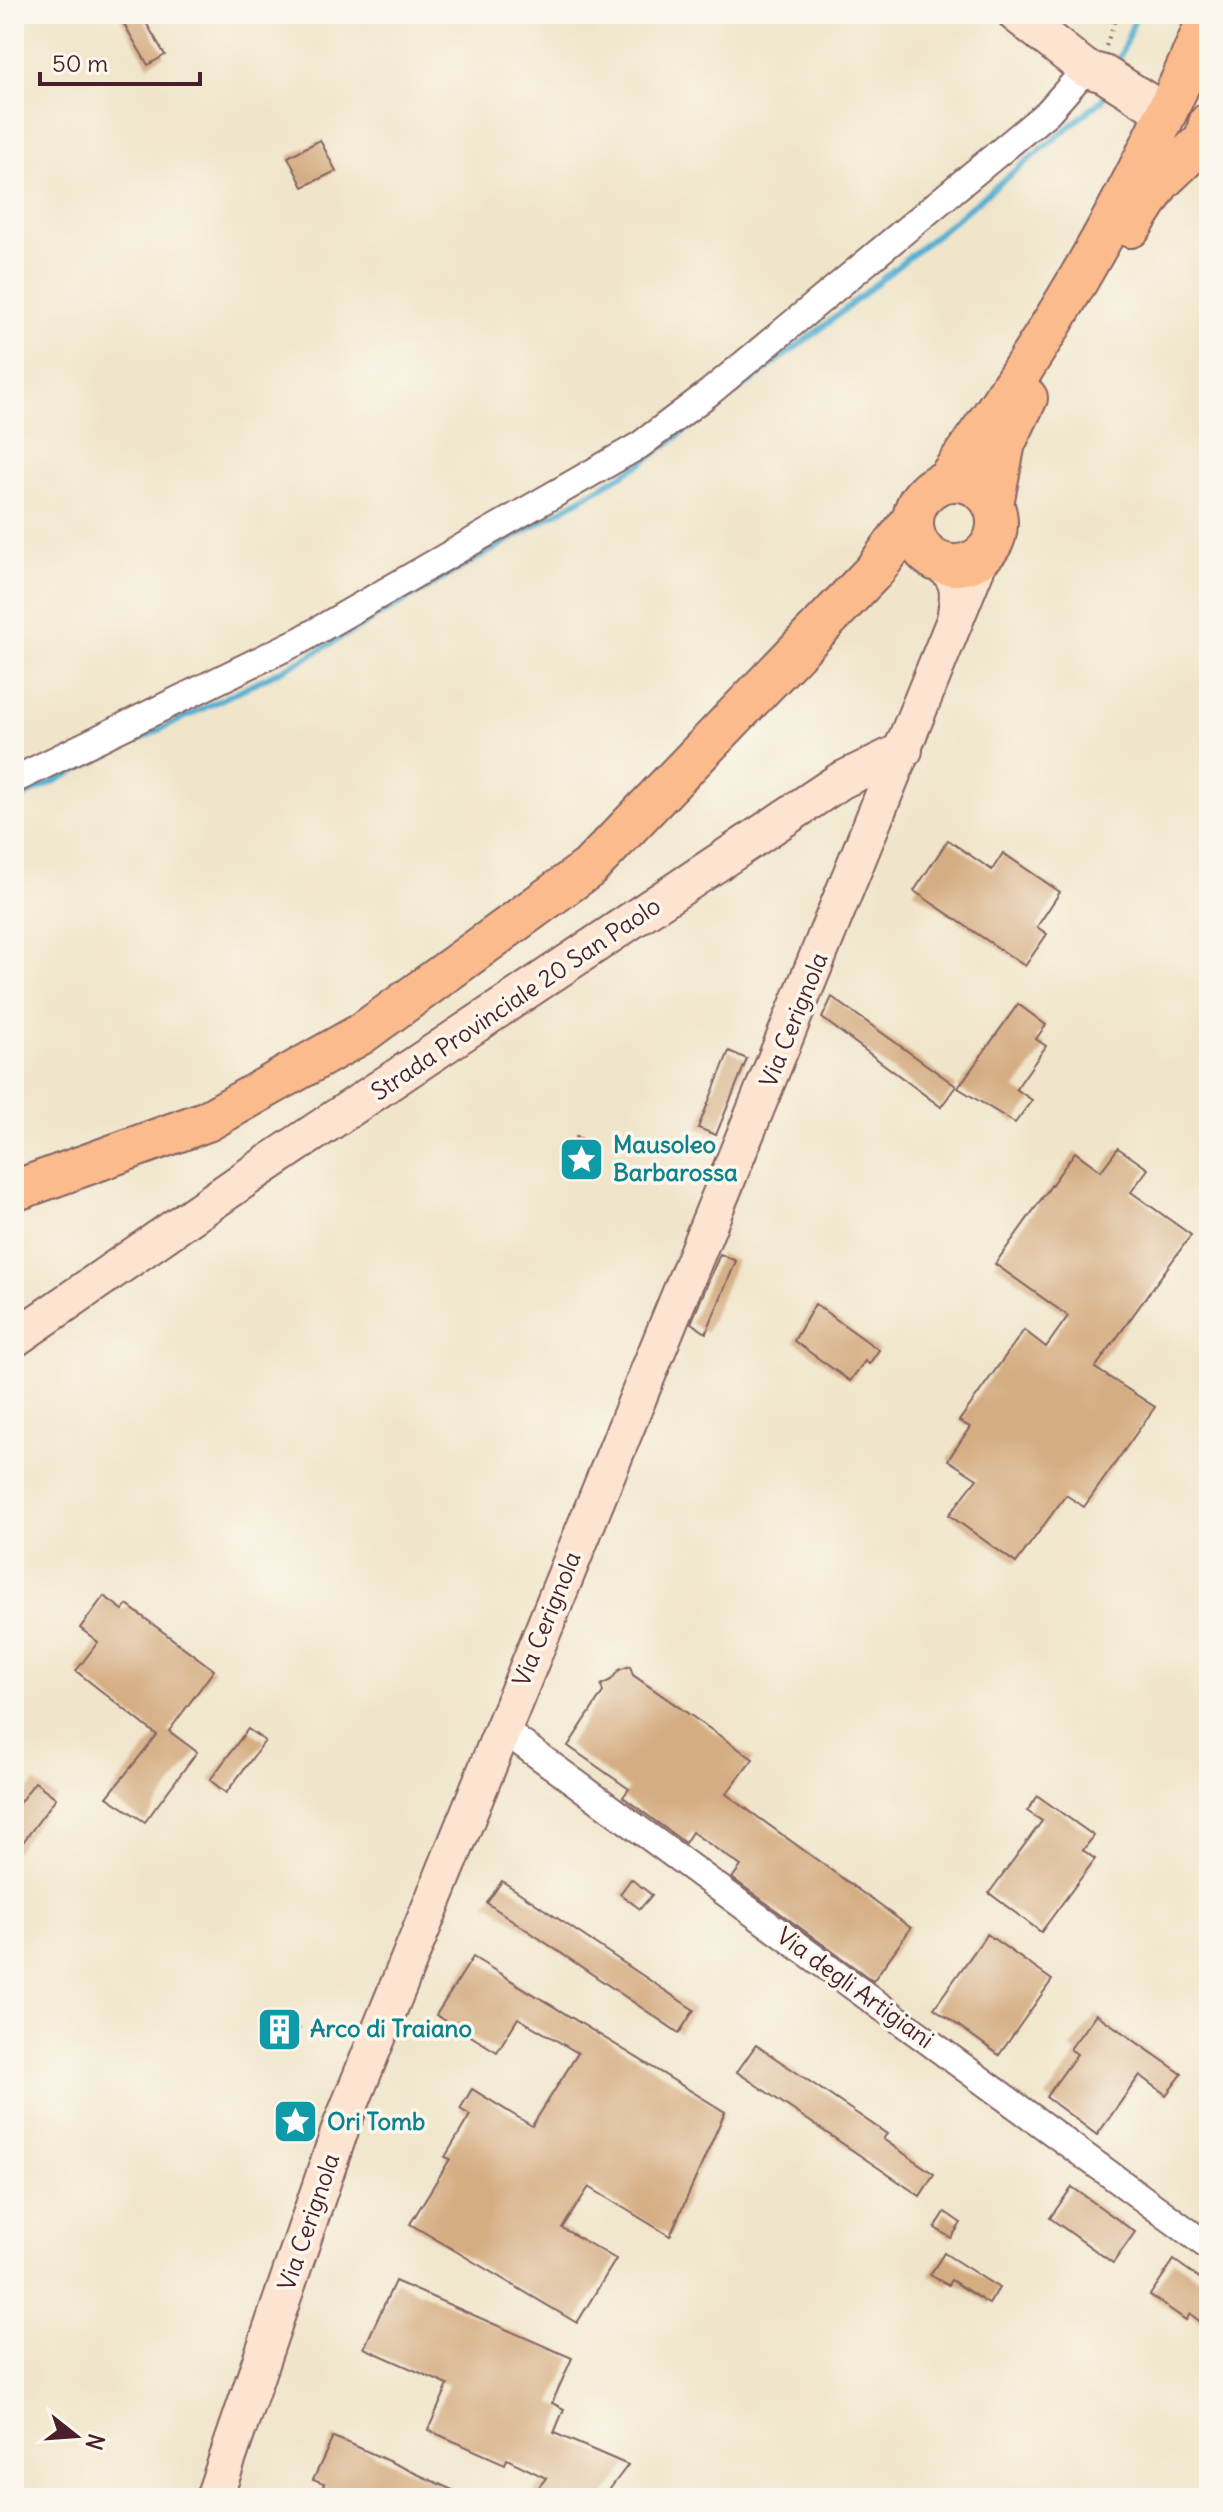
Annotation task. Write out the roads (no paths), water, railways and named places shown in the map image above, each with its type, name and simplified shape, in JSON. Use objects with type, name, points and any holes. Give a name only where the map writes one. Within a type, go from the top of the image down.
[{"type":"main road","points":[[14,1191],[207,1121],[361,1034],[589,868],[874,571],[912,520],[923,495],[946,481],[1008,396],[1126,191],[1153,104],[1209,15]]},
{"type":"main road","points":[[874,571],[935,560],[955,565],[981,556],[996,532],[993,504],[1005,443],[1037,377],[1160,182],[1208,135]]},
{"type":"main road","points":[[946,481],[973,484],[993,504]]},
{"type":"main road","points":[[912,520],[916,540],[935,560]]},
{"type":"street","points":[[1016,14],[1095,72],[1153,104]]},
{"type":"street","points":[[14,780],[301,640],[640,445],[710,392],[1095,72]]},
{"type":"street","points":[[904,750],[981,556]]},
{"type":"street","points":[[935,560],[954,574],[960,589],[956,615]]},
{"type":"street","name":"Strada Provinciale 20 San Paolo","points":[[14,1339],[242,1180],[840,781],[904,750]]},
{"type":"street","name":"Via Cerignola","points":[[214,2498],[342,2124],[904,750]]},
{"type":"street","name":"Via degli Artigiani","points":[[502,1729],[1209,2247]]},
{"type":"waterway","points":[[1116,67],[1137,14]]},
{"type":"waterway","points":[[14,801],[304,659],[639,465],[828,323],[1102,100],[1107,88]]},
{"type":"place","name":"Mausoleo Barbarossa","points":[[582,1159]]},
{"type":"place","name":"Arco di Traiano","points":[[279,2029]]},
{"type":"place","name":"Ori Tomb","points":[[296,2122]]}]
